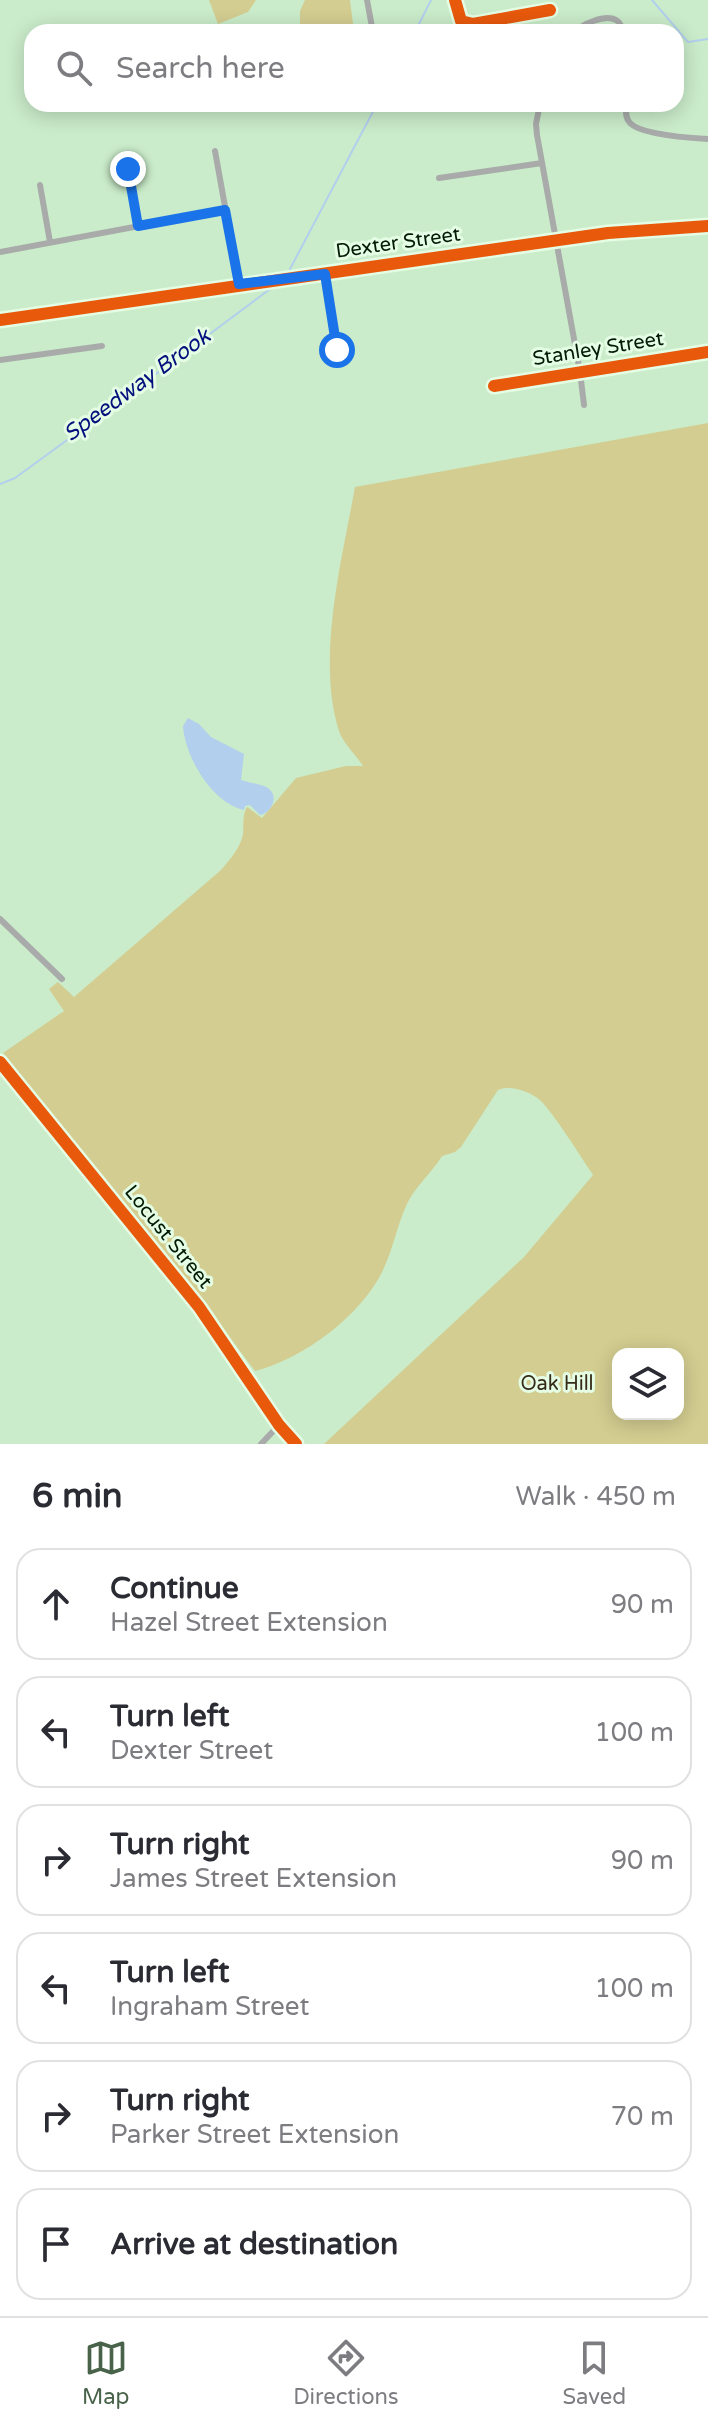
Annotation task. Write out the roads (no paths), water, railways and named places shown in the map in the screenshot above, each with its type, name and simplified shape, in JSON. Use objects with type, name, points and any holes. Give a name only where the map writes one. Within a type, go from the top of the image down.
[{"type":"street","points":[[367,0],[371,24]]},
{"type":"street","points":[[455,0],[461,21],[473,24],[550,10]]},
{"type":"street","points":[[586,24],[609,19],[615,19],[620,24]]},
{"type":"street","points":[[538,112],[536,124],[542,163],[584,405]]},
{"type":"street","points":[[626,112],[629,123],[636,127],[673,136],[708,139]]},
{"type":"street","points":[[215,151],[239,284]]},
{"type":"street","points":[[439,178],[542,163]]},
{"type":"street","points":[[128,169],[138,226]]},
{"type":"street","points":[[40,185],[50,242]]},
{"type":"street","points":[[0,252],[225,210]]},
{"type":"street","name":"Dexter Street","points":[[0,320],[608,233],[708,226]]},
{"type":"street","points":[[325,274],[337,350]]},
{"type":"street","points":[[0,360],[102,346]]},
{"type":"street","name":"Stanley Street","points":[[494,386],[708,352]]},
{"type":"street","points":[[0,919],[62,979]]},
{"type":"street","name":"Locust Street","points":[[0,1062],[199,1307],[279,1425],[296,1444]]},
{"type":"street","points":[[261,1444],[279,1425]]},
{"type":"water","points":[[188,718],[211,737],[244,754],[241,780],[272,792],[274,800],[268,811],[260,815],[250,805],[245,806],[244,810],[232,806],[211,789],[189,751],[183,726]]},
{"type":"waterway","name":"Speedway Brook","points":[[419,24],[431,0]]},
{"type":"waterway","name":"Speedway Brook","points":[[652,0],[673,24]]},
{"type":"waterway","name":"Speedway Brook","points":[[684,37],[688,42],[708,39]]},
{"type":"waterway","name":"Speedway Brook","points":[[290,269],[373,112]]},
{"type":"waterway","name":"Speedway Brook","points":[[0,484],[15,478],[274,286]]},
{"type":"park label","name":"Oak Hill","points":[[557,1384]]}]
